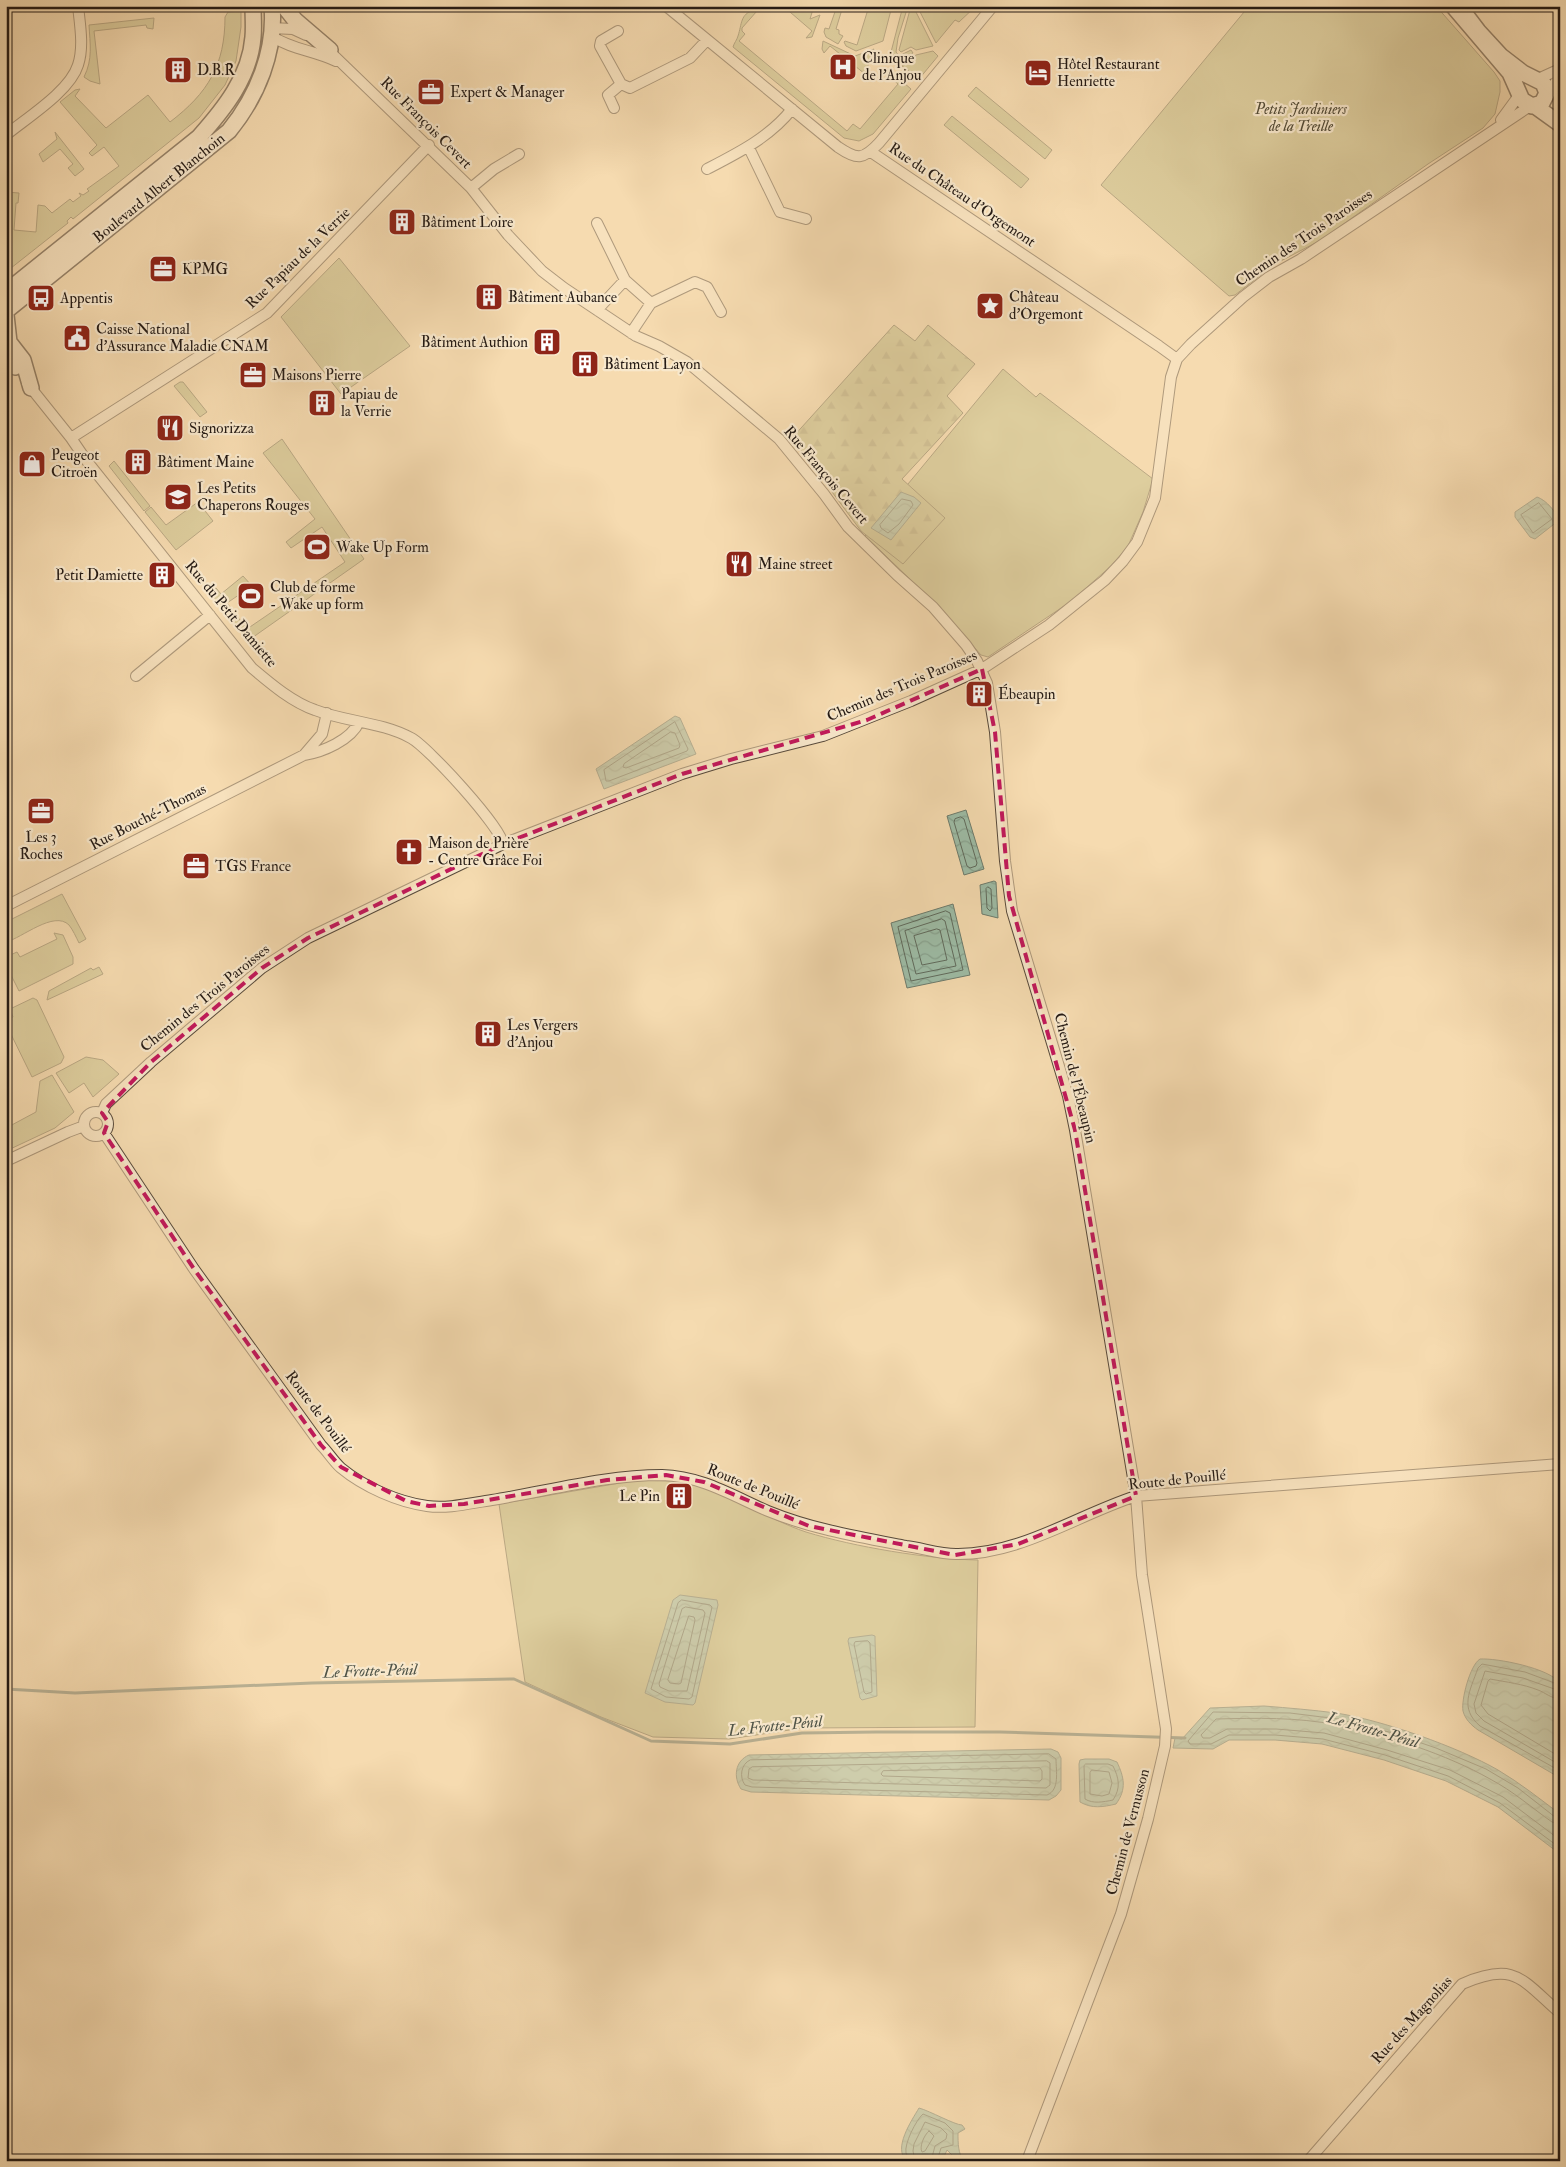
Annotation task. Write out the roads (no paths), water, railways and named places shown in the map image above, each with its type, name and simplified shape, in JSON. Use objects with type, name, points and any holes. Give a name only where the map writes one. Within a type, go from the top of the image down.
[{"type":"street","points":[[6,135],[66,85],[76,71],[81,43],[78,6]]},
{"type":"street","name":"Boulevard Albert Blanchoin","points":[[253,6],[264,33]]},
{"type":"street","points":[[260,6],[264,33]]},
{"type":"street","name":"Boulevard Albert Blanchoin","points":[[6,313],[229,131],[244,113],[259,82],[264,33],[272,6]]},
{"type":"street","points":[[284,6],[295,20],[330,50]]},
{"type":"street","name":"Rue du Château d'Orgemont","points":[[666,6],[848,154],[859,157],[871,152],[1176,359]]},
{"type":"street","points":[[871,152],[993,6]]},
{"type":"street","points":[[1453,6],[1510,73],[1520,93]]},
{"type":"street","points":[[1459,6],[1478,31],[1501,56],[1560,113]]},
{"type":"street","name":"Rue François Cevert","points":[[264,33],[284,28],[299,32],[330,50],[471,188],[529,259],[564,288],[631,333],[688,362],[779,439],[848,527],[897,576],[933,607],[966,645],[982,669]]},
{"type":"street","points":[[618,31],[601,41],[600,46],[620,84],[630,88],[690,58],[707,40]]},
{"type":"street","name":"Boulevard Albert Blanchoin","points":[[6,292],[199,137],[233,96],[249,57],[264,33]]},
{"type":"street","name":"Rue François Cevert","points":[[264,33],[289,46],[319,53],[337,61],[361,79]]},
{"type":"street","points":[[1538,93],[1560,69]]},
{"type":"street","points":[[1538,93],[1560,78]]},
{"type":"street","points":[[1520,93],[1524,82],[1538,93],[1560,124]]},
{"type":"street","points":[[614,108],[608,95],[620,84]]},
{"type":"street","name":"Chemin des Trois Paroisses","points":[[1490,132],[1507,113],[1520,93]]},
{"type":"street","name":"Chemin des Trois Paroisses","points":[[102,1113],[106,1104],[151,1062],[262,968],[308,938],[503,844],[682,774],[731,759],[823,736],[868,720],[982,669],[1072,608],[1105,580],[1123,561],[1137,542],[1155,498],[1171,377],[1176,359],[1243,297],[1269,277],[1301,259],[1490,132],[1538,93]]},
{"type":"street","points":[[707,169],[749,148],[786,116],[792,108]]},
{"type":"street","name":"Rue Papiau de la Verrie","points":[[71,438],[267,313],[429,146]]},
{"type":"street","points":[[749,148],[780,212],[806,219]]},
{"type":"street","name":"Rue François Cevert","points":[[471,188],[494,169],[520,154]]},
{"type":"street","points":[[597,223],[625,280],[651,303]]},
{"type":"street","points":[[6,283],[42,251],[54,253]]},
{"type":"street","points":[[597,310],[625,280]]},
{"type":"street","points":[[631,333],[651,303],[695,282],[707,288],[721,312]]},
{"type":"street","points":[[6,313],[9,342],[23,360],[32,388]]},
{"type":"street","name":"Rue du Petit Damiette","points":[[9,362],[32,388],[86,460],[252,668],[302,704],[410,737],[482,810],[499,832],[503,844]]},
{"type":"street","points":[[136,676],[210,615]]},
{"type":"street","name":"Chemin de l'Ébeaupin","points":[[982,669],[987,683],[995,732],[1009,896],[1018,935],[1068,1096],[1136,1496]]},
{"type":"street","name":"Rue Bouché-Thomas","points":[[304,755],[322,734],[327,713]]},
{"type":"street","name":"Rue Bouché-Thomas","points":[[6,906],[304,755],[315,754],[354,731],[359,722]]},
{"type":"street","points":[[94,1112],[102,1113],[108,1122],[104,1133],[92,1135],[84,1126],[87,1115],[94,1112]]},
{"type":"street","points":[[6,1160],[84,1126]]},
{"type":"street","name":"Route de Pouillé","points":[[104,1133],[194,1268],[321,1445],[341,1468],[363,1482],[406,1501],[429,1506],[464,1504],[642,1475],[674,1476],[704,1482],[768,1511],[809,1526],[955,1555],[989,1552],[1018,1544],[1111,1504],[1136,1496],[1560,1464]]},
{"type":"street","name":"Chemin de Vernusson","points":[[1027,2161],[1122,1914],[1148,1819],[1165,1746],[1165,1723],[1142,1575],[1136,1496]]},
{"type":"street","name":"Rue des Magnolias","points":[[1308,2161],[1462,1984],[1484,1975],[1508,1973],[1518,1977],[1560,2013]]},
{"type":"water","points":[[901,492],[914,497],[921,503],[891,540],[871,528]]},
{"type":"water","points":[[1537,497],[1550,507],[1556,514],[1558,521],[1535,539],[1530,537],[1515,517],[1515,512]]},
{"type":"water","points":[[675,716],[680,718],[696,754],[604,789],[596,769]]},
{"type":"water","points":[[966,810],[984,869],[964,875],[947,816]]},
{"type":"water","points":[[996,882],[998,918],[982,914],[980,885]]},
{"type":"water","points":[[953,904],[970,975],[907,988],[891,923]]},
{"type":"water","points":[[680,1595],[717,1600],[718,1605],[693,1705],[665,1702],[645,1693],[673,1600]]},
{"type":"water","points":[[875,1636],[877,1696],[862,1700],[848,1641],[849,1638]]},
{"type":"water","points":[[1480,1659],[1498,1660],[1522,1665],[1545,1673],[1560,1683],[1558,1704],[1560,1717],[1560,1776],[1555,1775],[1478,1730],[1467,1719],[1463,1711],[1465,1691],[1473,1668]]},
{"type":"water","points":[[1264,1706],[1336,1713],[1375,1722],[1419,1735],[1481,1761],[1514,1780],[1560,1814],[1560,1854],[1498,1807],[1446,1781],[1384,1760],[1322,1744],[1275,1740],[1229,1740],[1213,1749],[1173,1748],[1175,1738],[1182,1739],[1210,1708]]},
{"type":"water","points":[[1051,1749],[1058,1752],[1061,1758],[1061,1790],[1049,1800],[751,1792],[741,1789],[736,1775],[738,1765],[749,1755]]},
{"type":"water","points":[[1109,1759],[1117,1762],[1123,1788],[1116,1804],[1098,1807],[1080,1802],[1079,1764],[1080,1760]]},
{"type":"water","points":[[919,2108],[962,2125],[965,2129],[958,2133],[958,2141],[959,2152],[964,2161],[958,2161],[947,2150],[942,2161],[907,2161],[903,2156],[902,2142]]},
{"type":"waterway","name":"Le Frotte-Pénil","points":[[6,1689],[75,1693],[312,1683],[514,1679],[651,1741],[730,1744],[802,1733],[876,1732],[1000,1732],[1185,1738]]},
{"type":"place","name":"Clinique de l'Anjou","points":[[843,67]]},
{"type":"place","name":"D.B.R","points":[[178,70]]},
{"type":"place","name":"Hôtel Restaurant Henriette","points":[[1038,73]]},
{"type":"place","name":"Expert & Manager","points":[[431,92]]},
{"type":"place","name":"Bâtiment Loire","points":[[402,222]]},
{"type":"place","name":"KPMG","points":[[163,269]]},
{"type":"place","name":"Bâtiment Aubance","points":[[489,297]]},
{"type":"place","name":"Appentis","points":[[41,298]]},
{"type":"place","name":"Château d'Orgemont","points":[[990,306]]},
{"type":"place","name":"Caisse National d’Assurance Maladie CNAM","points":[[77,338]]},
{"type":"place","name":"Bâtiment Authion","points":[[547,342]]},
{"type":"place","name":"Bâtiment Layon","points":[[585,364]]},
{"type":"place","name":"Maisons Pierre","points":[[253,375]]},
{"type":"place","name":"Papiau de la Verrie","points":[[322,403]]},
{"type":"place","name":"Signorizza","points":[[170,428]]},
{"type":"place","name":"Bâtiment Maine","points":[[138,462]]},
{"type":"place","name":"Peugeot Citroën","points":[[32,464]]},
{"type":"place","name":"Les Petits Chaperons Rouges","points":[[178,497]]},
{"type":"place","name":"Wake Up Form","points":[[317,547]]},
{"type":"place","name":"Maine street","points":[[739,564]]},
{"type":"place","name":"Petit Damiette","points":[[162,575]]},
{"type":"place","name":"Club de forme - Wake up form","points":[[251,596]]},
{"type":"place","name":"Ébeaupin","points":[[979,694]]},
{"type":"place","name":"Les 3 Roches","points":[[41,811]]},
{"type":"place","name":"Maison de Prière - Centre Grâce Foi","points":[[409,852]]},
{"type":"place","name":"TGS France","points":[[196,866]]},
{"type":"place","name":"Les Vergers d'Anjou","points":[[488,1034]]},
{"type":"place","name":"Le Pin","points":[[679,1496]]},
{"type":"park label","name":"Petits Jardiniers de la Treille","points":[[1301,118]]}]
